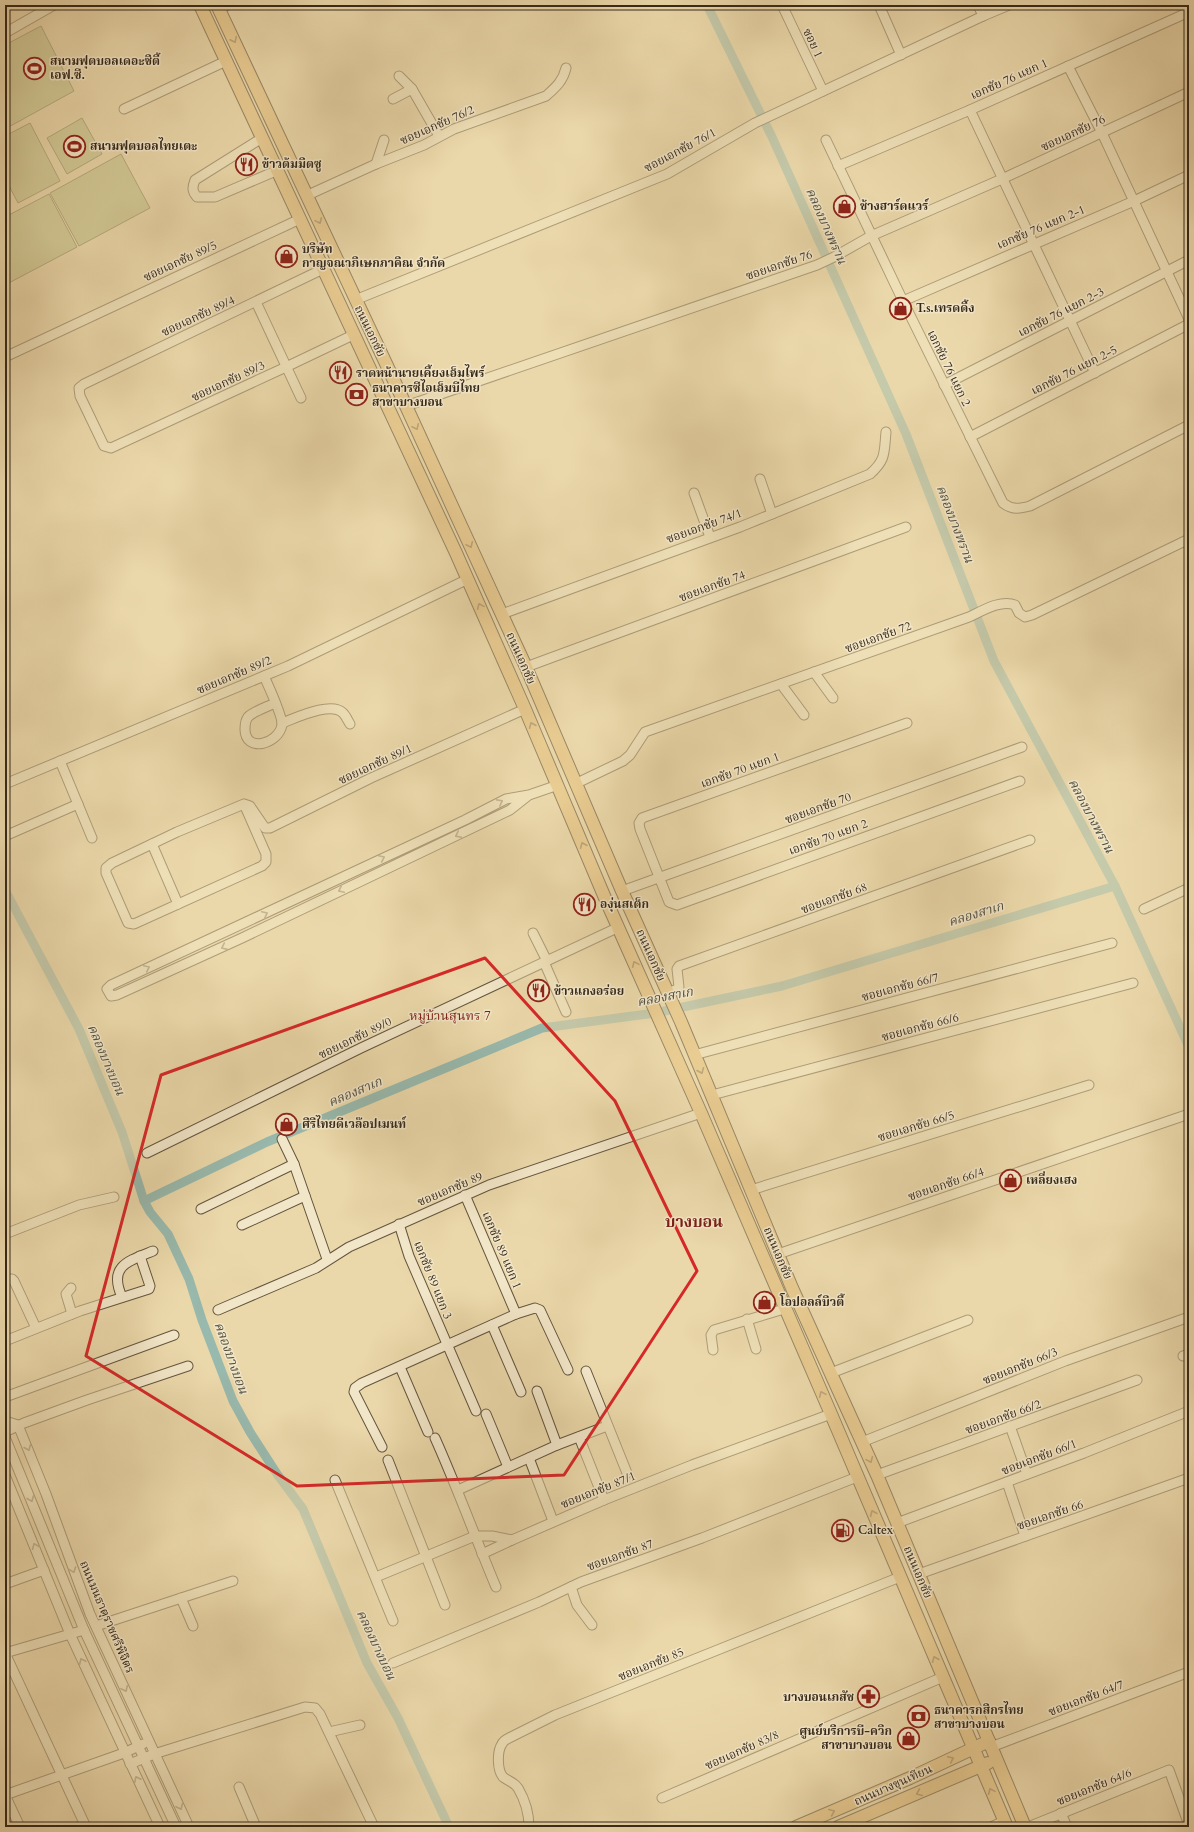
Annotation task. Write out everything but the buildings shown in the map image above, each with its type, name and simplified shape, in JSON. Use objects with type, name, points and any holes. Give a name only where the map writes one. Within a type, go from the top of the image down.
[{"type":"main road","name":"ถนนเอกชัย","points":[[200,5],[468,579],[618,927],[701,1113],[784,1309],[831,1414],[1005,1824]]},
{"type":"main road","name":"ถนนเอกชัย","points":[[221,6],[355,300],[406,406],[526,667],[622,891],[681,1022],[792,1288],[877,1475],[1025,1827]]},
{"type":"main road","points":[[779,1297],[783,1301],[790,1302],[793,1296],[792,1288]]},
{"type":"main road","points":[[798,1339],[797,1328],[800,1322],[806,1324],[813,1333]]},
{"type":"main road","name":"ถนนบางขุนเทียน","points":[[803,1826],[973,1749],[990,1744]]},
{"type":"main road","name":"ถนนบางขุนเทียน","points":[[838,1827],[996,1760]]},
{"type":"street","points":[[5,33],[54,5]]},
{"type":"street","name":"ซอย 1","points":[[782,5],[823,91]]},
{"type":"street","points":[[879,5],[901,55]]},
{"type":"street","points":[[978,5],[983,16]]},
{"type":"street","name":"ซอยเอกชัย 76/1","points":[[355,300],[667,174],[755,123],[1009,5]]},
{"type":"street","name":"เอกชัย 76 แยก 1","points":[[838,166],[970,110],[1189,12]]},
{"type":"street","points":[[124,109],[226,61]]},
{"type":"street","points":[[1068,66],[1102,133],[1189,318]]},
{"type":"street","name":"ซอยเอกชัย 76/2","points":[[308,195],[487,116],[546,96],[564,77],[566,68]]},
{"type":"street","points":[[399,76],[412,89],[439,136]]},
{"type":"street","points":[[393,99],[412,89]]},
{"type":"street","name":"ซอยเอกชัย 76","points":[[406,406],[817,265],[871,236],[1002,179],[1189,92]]},
{"type":"street","points":[[970,110],[1095,373]]},
{"type":"street","points":[[262,138],[195,180],[192,187],[193,192],[197,197],[215,197],[278,170]]},
{"type":"street","points":[[376,164],[384,140]]},
{"type":"street","points":[[826,140],[871,236]]},
{"type":"street","name":"เอกชัย 76 แยก 2-1","points":[[903,301],[1134,201],[1189,175]]},
{"type":"street","name":"ซอยเอกชัย 89/5","points":[[5,357],[300,218]]},
{"type":"street","name":"เอกชัย 76 แยก 2","points":[[871,236],[1003,503],[1009,508],[1019,510],[1030,506],[1189,425]]},
{"type":"street","name":"เอกชัย 76 แยก 2-3","points":[[944,385],[1189,260]]},
{"type":"street","name":"ซอยเอกชัย 89/4","points":[[111,448],[104,446],[80,396],[79,388],[84,384],[323,269]]},
{"type":"street","points":[[256,302],[300,398]]},
{"type":"street","name":"เอกชัย 76 แยก 2-5","points":[[970,437],[1189,324]]},
{"type":"street","name":"ซอยเอกชัย 89/3","points":[[111,448],[286,368],[353,335]]},
{"type":"street","name":"ซอยเอกชัย 74/1","points":[[502,614],[772,514],[870,474],[880,465],[884,453],[886,432]]},
{"type":"street","points":[[760,479],[772,514]]},
{"type":"street","points":[[694,493],[710,537]]},
{"type":"street","name":"ซอยเอกชัย 74","points":[[526,667],[906,527]]},
{"type":"street","name":"ซอยเอกชัย 72","points":[[576,784],[623,761],[630,755],[645,732],[969,617],[996,605],[1011,603],[1015,605],[1019,613],[1024,617],[1032,615],[1189,539]]},
{"type":"street","name":"ซอยเอกชัย 89/2","points":[[5,784],[264,676],[468,579]]},
{"type":"street","points":[[814,672],[833,698]]},
{"type":"street","points":[[264,676],[275,703],[282,723],[276,736],[264,744],[252,742],[248,739],[245,732],[246,720],[249,716],[275,703]]},
{"type":"street","points":[[781,684],[804,715]]},
{"type":"street","points":[[282,723],[328,708],[336,709],[342,713],[350,724]]},
{"type":"street","name":"ซอยเอกชัย 89/1","points":[[244,804],[250,806],[265,828],[270,828],[371,778],[525,709]]},
{"type":"street","name":"เอกชัย 70 แยก 1","points":[[659,878],[640,829],[639,823],[642,818],[907,723]]},
{"type":"street","name":"ซอยเอกชัย 70","points":[[622,891],[1022,747]]},
{"type":"street","points":[[60,761],[92,838]]},
{"type":"street","name":"เอกชัย 70 แยก 2","points":[[659,878],[669,902],[677,905],[1020,781]]},
{"type":"street","points":[[529,795],[510,810],[242,938],[117,996],[111,996],[107,992],[112,985],[465,820],[506,799],[529,795],[558,785]]},
{"type":"street","points":[[5,836],[78,804]]},
{"type":"street","points":[[244,804],[266,854],[266,862],[262,866],[134,924],[126,921],[106,873],[106,868],[112,863],[152,844],[244,804]]},
{"type":"street","name":"ซอยเอกชัย 68","points":[[669,996],[679,987],[676,973],[679,966],[1030,840]]},
{"type":"street","points":[[152,844],[178,904]]},
{"type":"street","points":[[1144,908],[1189,888]]},
{"type":"street","name":"ซอยเอกชัย 89/0","points":[[147,1153],[361,1048],[618,927]]},
{"type":"street","points":[[533,933],[566,1012]]},
{"type":"street","name":"ซอยเอกชัย 66/7","points":[[694,1055],[1112,942]]},
{"type":"street","name":"ซอยเอกชัย 66/6","points":[[712,1095],[1134,983]]},
{"type":"street","name":"ซอยเอกชัย 66/5","points":[[751,1190],[1089,1085]]},
{"type":"street","name":"ซอยเอกชัย 89","points":[[218,1310],[316,1268],[327,1259],[349,1247],[465,1195],[502,1180],[701,1113]]},
{"type":"street","name":"ซอยเอกชัย 66/4","points":[[778,1254],[1189,1114]]},
{"type":"street","points":[[282,1139],[294,1164],[327,1259]]},
{"type":"street","points":[[201,1209],[294,1164]]},
{"type":"street","name":"เอกชัย 89 แยก 1","points":[[465,1195],[516,1314]]},
{"type":"street","points":[[242,1225],[305,1196]]},
{"type":"street","points":[[5,1234],[79,1205],[114,1197]]},
{"type":"street","name":"เอกชัย 89 แยก 3","points":[[399,1224],[409,1256],[476,1411]]},
{"type":"street","points":[[122,1297],[117,1286],[121,1266],[153,1251]]},
{"type":"street","points":[[5,1340],[72,1314],[150,1288],[140,1256]]},
{"type":"street","points":[[5,1278],[14,1281],[36,1328]]},
{"type":"street","points":[[72,1288],[66,1294],[72,1314]]},
{"type":"street","points":[[382,1447],[361,1409],[354,1391],[362,1383],[516,1314],[535,1308],[540,1310],[568,1370]]},
{"type":"street","points":[[712,1350],[711,1335],[714,1330],[784,1309]]},
{"type":"street","name":"ซอยเอกชัย 66/3","points":[[862,1442],[1065,1361],[1189,1317]]},
{"type":"street","points":[[747,1319],[756,1350]]},
{"type":"street","points":[[831,1373],[968,1320]]},
{"type":"street","points":[[492,1325],[521,1392]]},
{"type":"street","points":[[5,1397],[174,1335]]},
{"type":"street","points":[[5,1432],[18,1425],[188,1366]]},
{"type":"street","points":[[400,1367],[458,1490],[474,1536],[496,1587]]},
{"type":"street","points":[[586,1371],[627,1473]]},
{"type":"street","name":"ซอยเอกชัย 66/2","points":[[877,1475],[1137,1380]]},
{"type":"street","points":[[537,1391],[557,1445]]},
{"type":"street","name":"ซอยเอกชัย 66/1","points":[[897,1523],[1189,1411]]},
{"type":"street","points":[[486,1414],[508,1467]]},
{"type":"street","name":"ซอยเอกชัย 87/1","points":[[482,1554],[553,1521],[604,1500],[692,1465],[831,1414]]},
{"type":"street","points":[[5,1420],[18,1425]]},
{"type":"street","name":"ถนนมนธาตุราชศรีพิจิตร","points":[[18,1425],[43,1487],[84,1600],[189,1827]]},
{"type":"street","points":[[458,1490],[557,1445],[607,1426]]},
{"type":"street","points":[[1010,1426],[1027,1474]]},
{"type":"street","name":"ถนนมนธาตุราชศรีพิจิตร","points":[[5,1437],[84,1630],[137,1747],[176,1827]]},
{"type":"street","points":[[579,1437],[604,1500]]},
{"type":"street","points":[[529,1458],[553,1521]]},
{"type":"street","points":[[388,1460],[445,1605]]},
{"type":"street","points":[[5,1475],[70,1634],[124,1753],[160,1827]]},
{"type":"street","name":"ซอยเอกชัย 87","points":[[393,1663],[571,1587],[857,1477]]},
{"type":"street","name":"ซอยเอกชัย 66","points":[[919,1574],[1189,1478]]},
{"type":"street","points":[[336,1480],[393,1621]]},
{"type":"street","points":[[1006,1482],[1025,1536]]},
{"type":"street","points":[[376,1577],[474,1536],[492,1536],[512,1540]]},
{"type":"street","points":[[5,1584],[44,1570]]},
{"type":"street","name":"ซอยเอกชัย 85","points":[[529,1827],[528,1814],[518,1789],[515,1784],[504,1777],[500,1772],[499,1751],[502,1743],[509,1738],[556,1715],[900,1577]]},
{"type":"street","points":[[96,1626],[233,1581]]},
{"type":"street","points":[[571,1587],[577,1604],[592,1625]]},
{"type":"street","points":[[181,1598],[193,1626]]},
{"type":"street","points":[[84,1630],[5,1653],[36,1722],[63,1774],[86,1827]]},
{"type":"street","name":"ซอยเอกชัย 64/7","points":[[990,1744],[1189,1672]]},
{"type":"street","name":"ซอยเอกชัย 83/8","points":[[662,1798],[943,1677]]},
{"type":"street","points":[[130,1764],[154,1754],[305,1707],[315,1708],[320,1714],[329,1732],[374,1827]]},
{"type":"street","points":[[329,1732],[360,1725]]},
{"type":"street","points":[[20,1827],[5,1795],[124,1753],[149,1742]]},
{"type":"street","name":"ซอยเอกชัย 64/6","points":[[1028,1827],[1169,1770],[1189,1825]]},
{"type":"street","points":[[239,1787],[256,1827]]},
{"type":"street","points":[[1061,1813],[1067,1827]]},
{"type":"street","points":[[991,1827],[1005,1824]]},
{"type":"highlighted area","points":[[485,958],[615,1101],[697,1271],[564,1475],[297,1486],[86,1356],[161,1075]]},
{"type":"green space","name":"สนามฟุตบอลเดอะซิตี้ เอฟ.ซี.","points":[[41,26],[74,91],[5,129],[5,45]]},
{"type":"green space","name":"สนามฟุตบอลไทยเตะ","points":[[82,118],[102,154],[67,174],[47,138]]},
{"type":"green space","points":[[30,123],[60,181],[18,203],[5,178],[5,136]]},
{"type":"green space","points":[[121,154],[150,208],[79,246],[50,193]]},
{"type":"green space","points":[[49,194],[77,247],[5,285],[5,217]]},
{"type":"waterway","name":"คลองบางพราน","points":[[707,5],[772,137],[906,434],[994,661],[1115,886],[1189,1047]]},
{"type":"waterway","name":"คลองสาเก","points":[[144,1201],[267,1142],[542,1028],[655,1013],[782,986],[1115,886]]},
{"type":"waterway","name":"คลองบางบอน","points":[[5,890],[79,1029],[122,1132],[144,1201],[150,1212],[168,1234],[189,1279],[202,1320],[233,1401],[250,1432],[277,1474],[303,1509],[367,1663],[398,1718],[449,1827]]},
{"type":"place","name":"สนามฟุตบอลเดอะซิตี้ เอฟ.ซี.","points":[[34,68]]},
{"type":"place","name":"สนามฟุตบอลไทยเตะ","points":[[74,146]]},
{"type":"place","name":"ข้าวต้มมิตซู","points":[[247,164]]},
{"type":"place","name":"ช้างฮาร์ดแวร์","points":[[844,206]]},
{"type":"place","name":"บริษัท กาญจณาภิเษกภาคิณ จำกัด","points":[[286,256]]},
{"type":"place","name":"T.s.เทรดดิ้ง","points":[[901,308]]},
{"type":"place","name":"ราดหน้านายเคี้ยงเอ็มไพร์","points":[[341,373]]},
{"type":"place","name":"ธนาคารซีไอเอ็มบีไทย สาขาบางบอน","points":[[357,395]]},
{"type":"place","name":"องุ่นสเต็ก","points":[[585,904]]},
{"type":"place","name":"ข้าวแกงอร่อย","points":[[538,991]]},
{"type":"place","name":"ศิริไทยดีเวล๊อปเมนท์","points":[[286,1124]]},
{"type":"place","name":"เหลี่ยงเฮง","points":[[1011,1180]]},
{"type":"place","name":"โอปอลล์บิวตี้","points":[[765,1302]]},
{"type":"place","name":"Caltex","points":[[842,1530]]},
{"type":"place","name":"บางบอนเภสัช","points":[[869,1697]]},
{"type":"place","name":"ธนาคารกสิกรไทย สาขาบางบอน","points":[[919,1717]]},
{"type":"place","name":"ศูนย์บริการบี-ควิก สาขาบางบอน","points":[[908,1738]]},
{"type":"district","name":"หมู่บ้านสุนทร 7","points":[[450,1016]]},
{"type":"district","name":"บางบอน","points":[[694,1222]]}]
